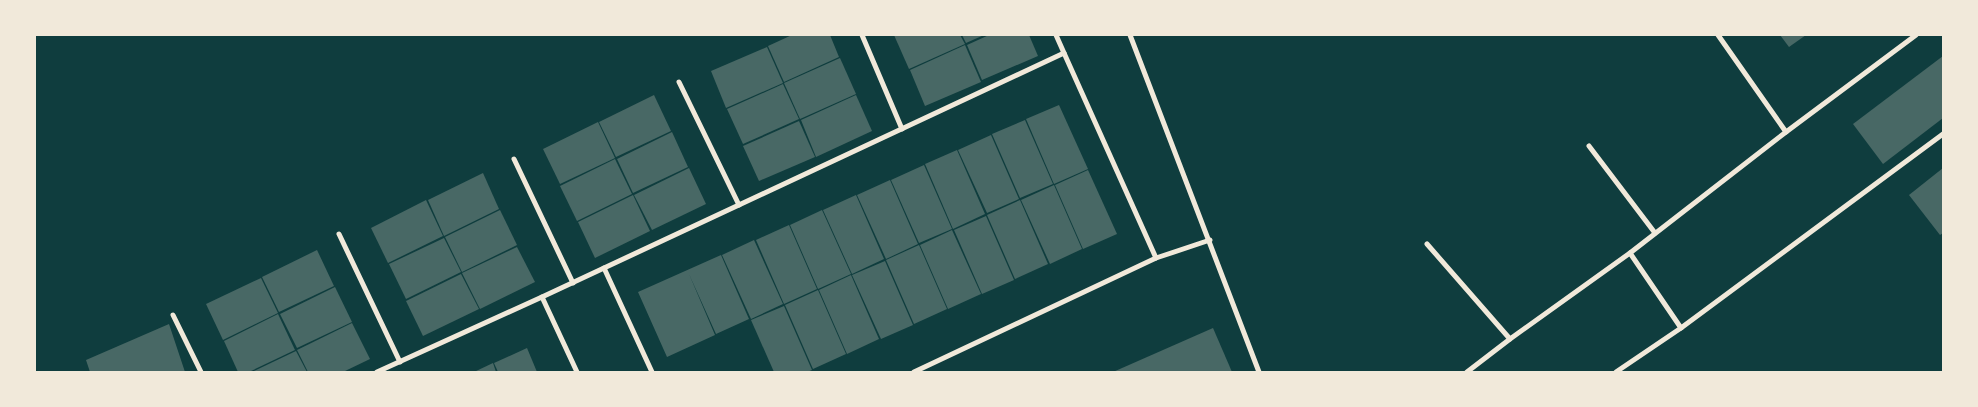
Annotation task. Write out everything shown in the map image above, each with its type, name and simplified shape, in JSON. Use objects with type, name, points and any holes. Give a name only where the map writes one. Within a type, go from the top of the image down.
[{"type":"street","points":[[862,35],[902,129]]},
{"type":"street","points":[[1056,35],[1156,258]]},
{"type":"street","points":[[1130,35],[1259,372]]},
{"type":"street","points":[[1718,35],[1786,132]]},
{"type":"street","points":[[1467,372],[1630,253],[1786,132],[1916,35]]},
{"type":"street","points":[[377,372],[573,283],[1064,53]]},
{"type":"street","points":[[679,82],[739,205]]},
{"type":"street","points":[[1616,372],[1681,328],[1943,134]]},
{"type":"street","points":[[1589,146],[1655,233]]},
{"type":"street","points":[[514,159],[573,283]]},
{"type":"street","points":[[339,234],[400,362]]},
{"type":"street","points":[[914,372],[1156,258],[1210,240]]},
{"type":"street","points":[[1427,244],[1510,339]]},
{"type":"street","points":[[1630,253],[1681,328]]},
{"type":"street","points":[[604,268],[652,372]]},
{"type":"street","points":[[542,297],[576,372]]},
{"type":"street","points":[[173,315],[201,372]]},
{"type":"building","points":[[792,35],[830,35],[839,57],[784,82],[768,46]]},
{"type":"building","points":[[894,35],[960,35],[965,44],[909,69]]},
{"type":"building","points":[[962,35],[984,35],[966,43]]},
{"type":"building","points":[[989,35],[1029,35],[1038,56],[982,80],[967,45]]},
{"type":"building","points":[[1780,35],[1806,35],[1789,47]]},
{"type":"building","points":[[965,45],[981,82],[925,106],[910,70]]},
{"type":"building","points":[[767,47],[783,83],[726,108],[711,71]]},
{"type":"building","points":[[1943,56],[1943,118],[1883,164],[1853,124]]},
{"type":"building","points":[[840,58],[856,94],[800,119],[784,83]]},
{"type":"building","points":[[783,84],[799,119],[743,144],[727,109]]},
{"type":"building","points":[[654,95],[671,131],[616,157],[599,122]]},
{"type":"building","points":[[856,95],[872,131],[816,157],[801,120]]},
{"type":"building","points":[[1059,105],[1088,169],[1054,184],[1026,119]]},
{"type":"building","points":[[1025,120],[1053,184],[1020,198],[992,134]]},
{"type":"building","points":[[799,121],[815,157],[759,181],[743,146]]},
{"type":"building","points":[[598,122],[615,158],[560,184],[543,149]]},
{"type":"building","points":[[672,132],[688,167],[633,193],[617,159]]},
{"type":"building","points":[[991,135],[1019,199],[987,213],[958,150]]},
{"type":"building","points":[[957,150],[985,214],[953,229],[925,164]]},
{"type":"building","points":[[615,159],[632,194],[577,221],[560,186]]},
{"type":"building","points":[[924,165],[952,229],[919,243],[891,180]]},
{"type":"building","points":[[689,168],[706,204],[652,230],[634,195]]},
{"type":"building","points":[[1943,168],[1943,233],[1940,235],[1909,195]]},
{"type":"building","points":[[1088,170],[1117,234],[1083,249],[1055,185]]},
{"type":"building","points":[[483,173],[499,209],[444,236],[428,200]]},
{"type":"building","points":[[890,180],[918,244],[886,259],[857,195]]},
{"type":"building","points":[[1054,185],[1082,249],[1050,264],[1021,200]]},
{"type":"building","points":[[633,195],[650,231],[595,258],[578,222]]},
{"type":"building","points":[[856,195],[884,259],[852,274],[823,210]]},
{"type":"building","points":[[426,200],[443,236],[388,263],[371,228]]},
{"type":"building","points":[[1020,200],[1048,264],[1015,279],[987,215]]},
{"type":"building","points":[[500,210],[517,245],[462,272],[445,237]]},
{"type":"building","points":[[822,210],[851,274],[818,289],[790,225]]},
{"type":"building","points":[[986,216],[1014,280],[982,294],[954,230]]},
{"type":"building","points":[[789,225],[817,289],[784,304],[756,240]]},
{"type":"building","points":[[952,230],[981,294],[948,309],[920,245]]},
{"type":"building","points":[[444,238],[461,272],[406,299],[389,264]]},
{"type":"building","points":[[754,240],[783,304],[751,319],[722,255]]},
{"type":"building","points":[[919,245],[947,309],[914,324],[886,260]]},
{"type":"building","points":[[517,247],[535,282],[480,309],[462,273]]},
{"type":"building","points":[[317,250],[334,286],[279,312],[262,277]]},
{"type":"building","points":[[721,255],[749,319],[716,334],[689,274],[715,335],[667,357],[638,292]]},
{"type":"building","points":[[885,261],[913,325],[881,339],[852,275]]},
{"type":"building","points":[[461,274],[479,309],[423,336],[406,301]]},
{"type":"building","points":[[851,275],[879,339],[847,354],[819,290]]},
{"type":"building","points":[[261,278],[278,313],[223,340],[206,304]]},
{"type":"building","points":[[335,287],[352,322],[297,348],[280,314]]},
{"type":"building","points":[[818,290],[846,354],[813,369],[785,305]]},
{"type":"building","points":[[784,306],[812,370],[807,372],[774,372],[751,320]]},
{"type":"building","points":[[278,314],[295,350],[249,372],[238,372],[224,341]]},
{"type":"building","points":[[352,323],[370,359],[343,372],[308,372],[297,350]]},
{"type":"building","points":[[169,324],[185,372],[90,372],[86,360]]},
{"type":"building","points":[[1213,328],[1232,372],[1113,372]]},
{"type":"building","points":[[527,348],[537,372],[498,372],[494,363]]},
{"type":"building","points":[[296,351],[307,372],[252,372]]},
{"type":"building","points":[[493,363],[496,372],[474,372]]}]
